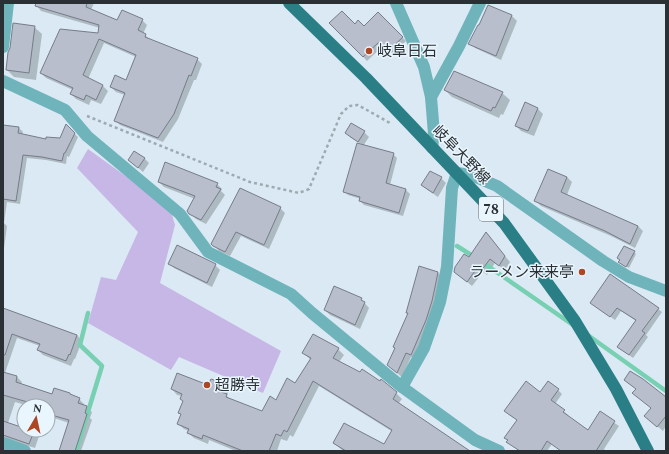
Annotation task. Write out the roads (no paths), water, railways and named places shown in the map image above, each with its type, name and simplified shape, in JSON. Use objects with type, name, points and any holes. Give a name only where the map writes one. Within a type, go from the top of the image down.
[{"type":"main road","name":"岐阜大野線","points":[[289,3],[360,72],[504,223],[571,315],[616,389],[648,451]]},
{"type":"street","points":[[3,47],[8,3]]},
{"type":"street","points":[[396,3],[424,67],[431,97],[434,134],[432,148]]},
{"type":"street","points":[[431,97],[459,46],[480,3]]},
{"type":"street","points":[[3,81],[66,110],[87,136],[180,214],[208,252],[292,294],[312,313],[402,387],[475,440],[495,450]]},
{"type":"street","points":[[402,387],[424,348],[440,302],[447,267],[452,188],[457,173],[472,174],[497,186],[602,261],[629,277],[666,291]]},
{"type":"street","points":[[3,443],[26,451]]},
{"type":"waterway","points":[[457,246],[476,258]]},
{"type":"waterway","points":[[482,262],[573,325]]},
{"type":"waterway","points":[[76,451],[102,366],[80,345],[88,313]]},
{"type":"waterway","points":[[589,336],[666,391]]},
{"type":"place","name":"岐阜日石","points":[[369,51]]},
{"type":"place","name":"ラーメン来来亭","points":[[582,272]]},
{"type":"place","name":"超勝寺","points":[[207,385]]}]
